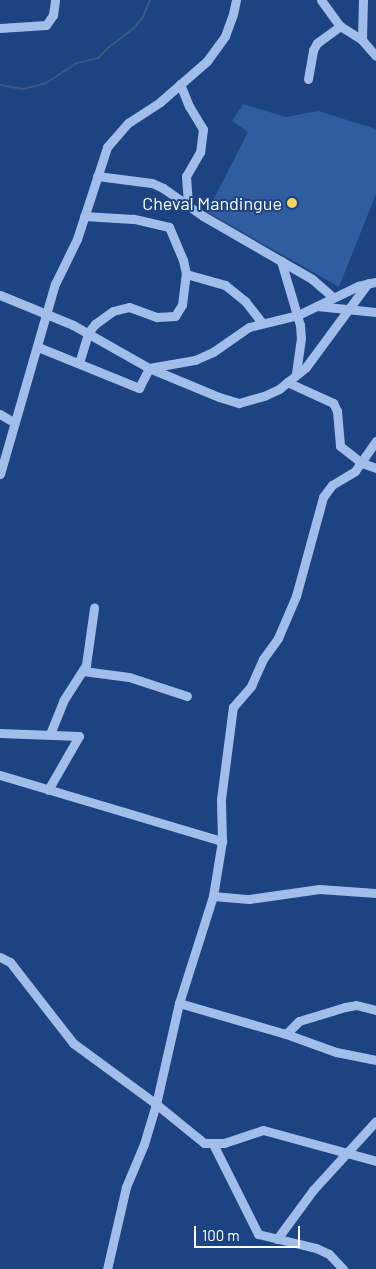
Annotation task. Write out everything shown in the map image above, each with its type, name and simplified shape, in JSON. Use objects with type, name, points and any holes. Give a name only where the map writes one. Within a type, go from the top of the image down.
[{"type":"street","points":[[0,28],[46,24],[53,15],[55,0]]},
{"type":"street","points":[[0,474],[55,284],[74,248],[102,158],[114,138],[128,123],[207,61],[230,26],[236,0]]},
{"type":"street","points":[[320,0],[340,26],[362,40],[376,56]]},
{"type":"street","points":[[362,40],[363,0]]},
{"type":"street","points":[[308,79],[313,50],[317,43],[340,26]]},
{"type":"street","points":[[180,84],[189,106],[203,129],[200,152],[186,176],[188,204]]},
{"type":"street","points":[[97,176],[152,183],[174,194],[203,216],[312,278],[333,296]]},
{"type":"street","points":[[79,364],[88,333],[102,318],[121,308],[129,307],[157,317],[175,316],[182,305],[186,274],[183,260],[169,228],[133,219],[84,216]]},
{"type":"street","points":[[281,261],[298,315],[301,338],[296,375]]},
{"type":"street","points":[[186,274],[224,285],[245,301],[262,323]]},
{"type":"street","points":[[0,295],[88,333],[149,368],[219,398],[239,403],[264,396],[296,375],[314,358],[372,282]]},
{"type":"street","points":[[149,368],[195,360],[213,352],[249,327],[262,323],[277,322],[298,315],[333,296],[372,282]]},
{"type":"street","points":[[316,306],[376,312]]},
{"type":"street","points":[[38,347],[137,388],[142,386],[149,368]]},
{"type":"street","points":[[287,382],[326,398],[333,403],[338,411],[340,446],[362,463],[376,468]]},
{"type":"street","points":[[0,414],[14,423]]},
{"type":"street","points":[[107,1269],[126,1187],[144,1144],[156,1104],[179,1003],[213,896],[222,841],[221,799],[233,707],[251,686],[262,659],[278,638],[296,596],[323,497],[332,485],[351,475],[362,463],[376,441]]},
{"type":"street","points":[[50,734],[63,702],[83,671],[87,658],[94,608]]},
{"type":"street","points":[[83,671],[130,677],[187,696]]},
{"type":"street","points":[[0,733],[79,736],[48,790]]},
{"type":"street","points":[[0,775],[222,841]]},
{"type":"street","points":[[213,896],[249,899],[318,889],[376,893]]},
{"type":"street","points":[[0,957],[10,962],[73,1043],[156,1104],[201,1140],[213,1144],[224,1143],[263,1130],[376,1161]]},
{"type":"street","points":[[179,1003],[286,1034],[336,1052],[376,1060]]},
{"type":"street","points":[[286,1034],[299,1021],[345,1007],[356,1005],[376,1010]]},
{"type":"street","points":[[277,1239],[303,1202],[376,1121]]},
{"type":"street","points":[[213,1144],[258,1234],[328,1254],[343,1269]]},
{"type":"shaded area","name":"Cheval Mandingue","points":[[243,104],[286,117],[318,111],[376,129],[376,194],[339,287],[207,212],[248,132],[232,121]]},
{"type":"waterway","points":[[0,85],[23,89],[36,86],[46,83],[77,63],[98,58],[133,29],[143,17],[150,0]]},
{"type":"place","name":"Cheval Mandingue","points":[[292,203]]}]
